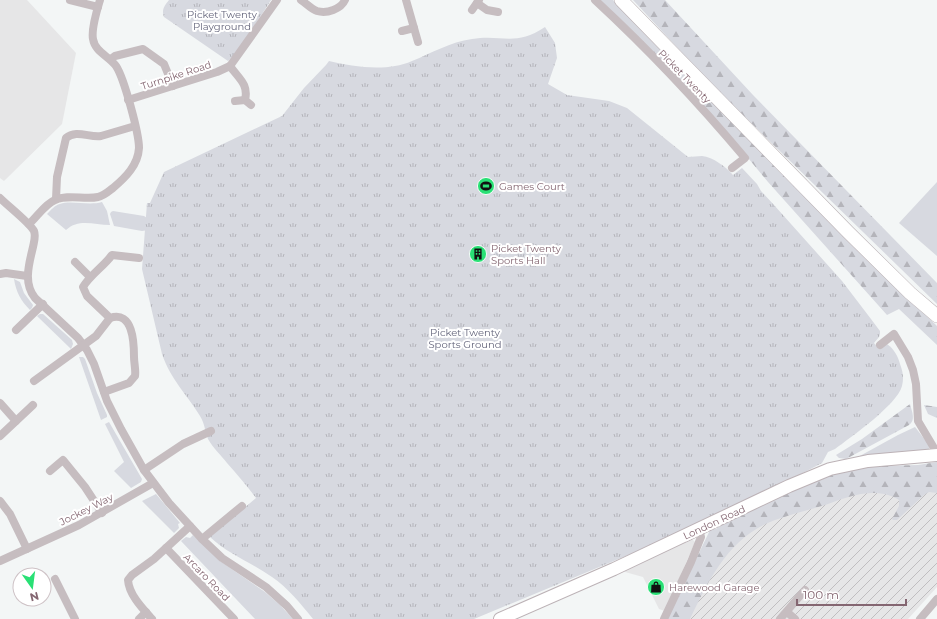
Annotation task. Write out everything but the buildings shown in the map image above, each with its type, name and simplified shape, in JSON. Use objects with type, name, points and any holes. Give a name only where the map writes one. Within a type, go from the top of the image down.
[{"type":"main road","points":[[621,0],[848,232],[910,293],[937,316]]},
{"type":"main road","name":"London Road","points":[[500,619],[795,484],[834,468],[868,461],[937,454]]},
{"type":"street","points":[[29,224],[56,199],[97,198],[105,194],[124,179],[134,166],[138,153],[138,137],[120,72],[111,59],[99,50],[92,38],[99,4],[70,0]]},
{"type":"street","points":[[235,101],[248,103],[245,86],[230,66],[277,0]]},
{"type":"street","points":[[301,0],[314,10],[320,12],[338,8],[345,0]]},
{"type":"street","name":"Picket Twenty","points":[[595,0],[641,44],[729,138],[745,158],[732,168]]},
{"type":"street","points":[[408,1],[418,42]]},
{"type":"street","points":[[476,4],[488,10],[498,12]]},
{"type":"street","points":[[402,31],[414,28]]},
{"type":"street","points":[[111,59],[115,56],[143,49],[164,64],[174,86]]},
{"type":"street","name":"Turnpike Road","points":[[128,100],[217,72],[230,66]]},
{"type":"street","points":[[56,199],[57,177],[66,138],[69,135],[78,134],[96,137],[135,126]]},
{"type":"street","points":[[0,198],[29,224],[35,236],[27,276],[30,290],[35,298],[43,304],[84,345],[94,364],[114,417],[153,483],[202,539],[230,564],[266,587],[287,606],[298,619]]},
{"type":"street","points":[[110,318],[84,293],[83,288],[90,277],[112,255],[138,258]]},
{"type":"street","points":[[76,262],[90,277]]},
{"type":"street","points":[[0,274],[6,273],[27,276]]},
{"type":"street","points":[[16,330],[43,304]]},
{"type":"street","points":[[34,381],[96,336],[110,318],[115,317],[123,319],[131,329],[135,347],[135,376],[129,383],[104,392]]},
{"type":"street","points":[[880,344],[894,334],[908,357],[915,378],[918,421],[937,454]]},
{"type":"street","points":[[0,403],[16,421]]},
{"type":"street","points":[[0,436],[34,404]]},
{"type":"street","points":[[144,470],[183,444],[211,431]]},
{"type":"street","points":[[50,470],[63,460],[86,487],[102,513]]},
{"type":"street","name":"Jockey Way","points":[[0,561],[74,528],[153,483]]},
{"type":"street","points":[[0,501],[10,514],[27,549]]},
{"type":"street","points":[[202,539],[242,506]]},
{"type":"street","points":[[152,619],[132,591],[128,580],[132,575],[148,565],[190,526]]},
{"type":"street","points":[[664,619],[701,537],[699,529]]},
{"type":"street","name":"Arcaro Road","points":[[166,548],[234,619]]},
{"type":"street","points":[[55,579],[75,619]]},
{"type":"street","points":[[780,619],[805,590]]},
{"type":"street","points":[[920,619],[937,599]]},
{"type":"street","points":[[139,619],[146,612]]},
{"type":"street","points":[[787,612],[796,619]]},
{"type":"shaded area","points":[[0,0],[27,0],[76,53],[62,124],[4,181],[0,178]]},
{"type":"shaded area","points":[[906,471],[937,477],[937,587],[908,619],[681,619],[723,531]]},
{"type":"shaded area","points":[[691,538],[695,542],[665,611],[659,609],[643,577],[625,572],[624,570]]},
{"type":"green space","name":"Picket Twenty Playground","points":[[169,0],[271,0],[243,42],[228,61],[164,17],[163,10]]},
{"type":"green space","points":[[598,0],[613,0],[826,218],[937,326],[937,345],[899,309],[887,315],[768,182],[720,124]]},
{"type":"green space","points":[[633,0],[665,0],[753,95],[937,283],[937,304],[711,84]]},
{"type":"green space","name":"Picket Twenty Sports Ground","points":[[545,27],[555,43],[557,58],[548,84],[567,95],[609,101],[627,108],[688,157],[702,156],[715,160],[733,175],[742,168],[842,281],[880,331],[879,337],[874,343],[879,349],[887,344],[892,348],[899,361],[902,372],[902,386],[892,402],[883,411],[852,437],[828,452],[822,463],[780,485],[645,548],[474,619],[313,619],[294,596],[278,581],[224,548],[210,537],[256,498],[208,439],[202,419],[174,379],[162,354],[142,269],[147,203],[150,203],[164,172],[282,116],[304,88],[329,61],[360,67],[392,66],[412,61],[464,40],[525,37]]},
{"type":"green space","points":[[937,182],[937,256],[899,223]]},
{"type":"green space","points":[[102,202],[107,211],[110,225],[81,223],[71,226],[66,230],[47,214],[56,205],[64,203]]},
{"type":"green space","points":[[113,211],[144,216],[162,228],[142,231],[114,226],[110,214]]},
{"type":"green space","points":[[14,279],[20,282],[24,293],[33,305],[30,310],[19,296]]},
{"type":"green space","points":[[43,314],[72,340],[73,344],[71,349],[37,316]]},
{"type":"green space","points":[[79,357],[83,357],[85,359],[97,393],[107,415],[107,417],[101,420]]},
{"type":"green space","points":[[910,404],[913,418],[909,425],[846,459],[839,458],[836,455],[862,439]]},
{"type":"green space","points":[[924,405],[937,407],[937,418],[928,414]]},
{"type":"green space","points":[[109,422],[142,479],[141,482],[131,488],[114,471],[124,462],[105,424]]},
{"type":"green space","points":[[915,427],[929,445],[929,450],[858,457],[898,435]]},
{"type":"green space","points":[[937,462],[937,493],[929,492],[924,495],[897,520],[892,519],[899,506],[899,500],[888,495],[872,493],[848,497],[775,520],[759,527],[733,548],[723,560],[705,589],[690,619],[667,619],[711,528],[716,529],[722,524],[789,491],[839,472],[876,466],[918,465]]},
{"type":"green space","points":[[156,494],[180,523],[178,524],[179,528],[174,533],[142,501]]},
{"type":"green space","points":[[193,535],[220,561],[265,592],[293,619],[255,619],[181,541],[186,537],[190,538]]},
{"type":"place","name":"Games Court","points":[[486,186]]},
{"type":"place","name":"Picket Twenty Sports Hall","points":[[478,254]]},
{"type":"place","name":"Harewood Garage","points":[[656,587]]}]
